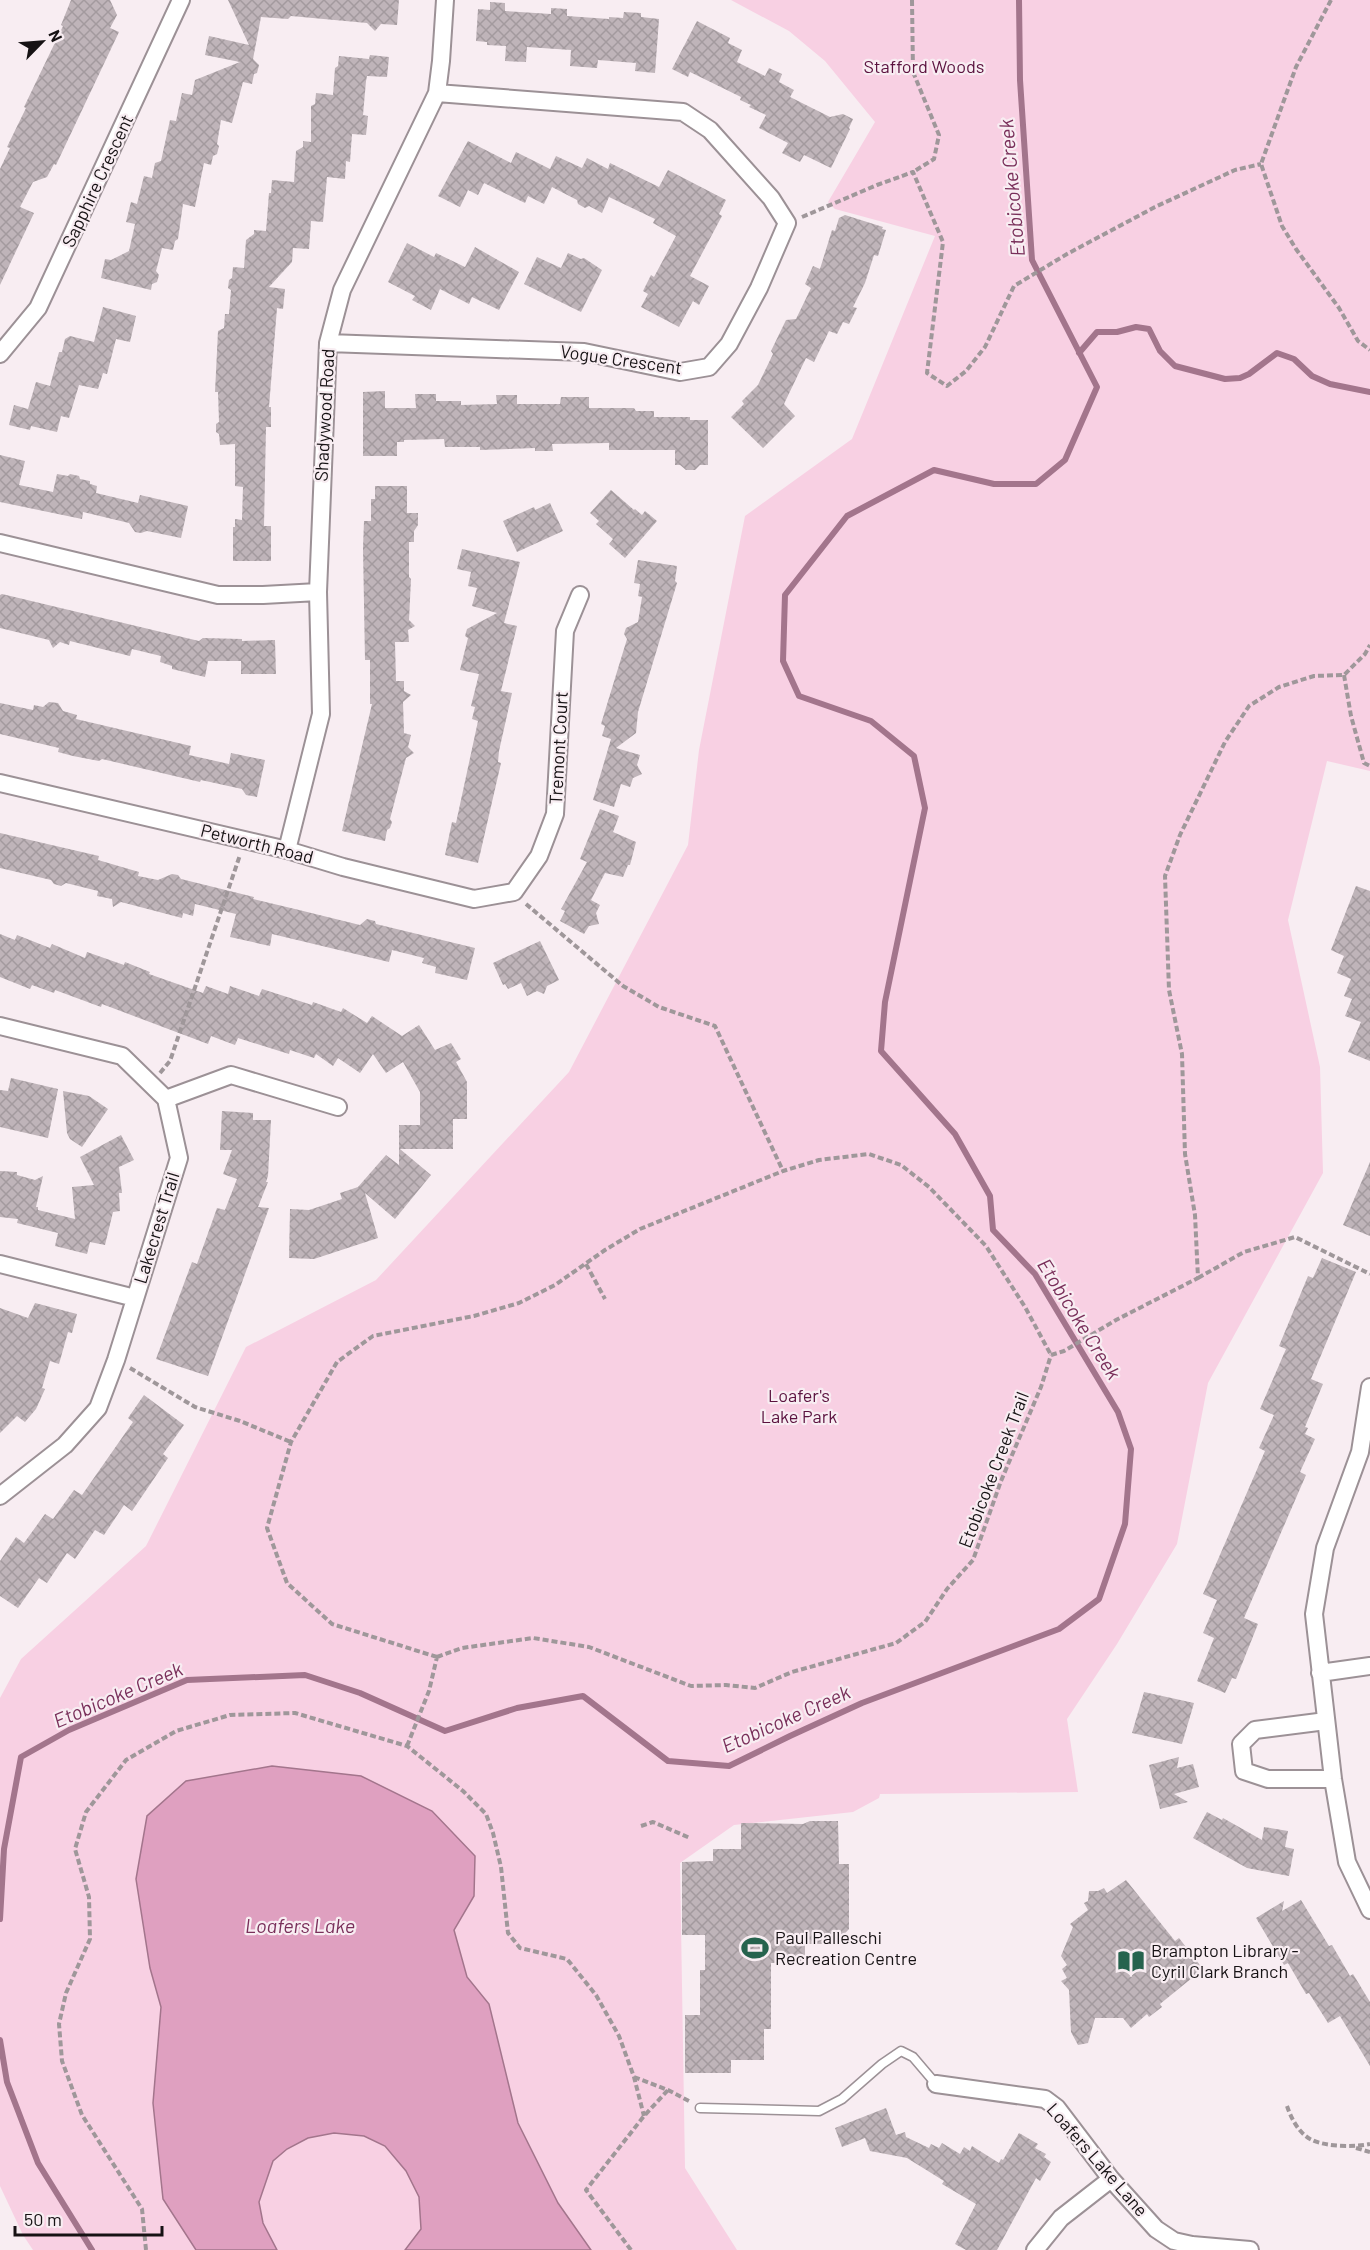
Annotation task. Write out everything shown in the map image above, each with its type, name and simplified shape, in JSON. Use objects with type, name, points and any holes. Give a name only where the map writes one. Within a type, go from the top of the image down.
[{"type":"street","name":"Sapphire Crescent","points":[[0,354],[38,308],[182,0]]},
{"type":"street","name":"Shadywood Road","points":[[287,850],[321,714],[318,592],[328,343],[342,290],[437,93],[445,0]]},
{"type":"street","points":[[437,93],[683,112],[710,130],[771,198],[787,223]]},
{"type":"street","name":"Vogue Crescent","points":[[328,343],[584,352],[680,372],[709,367],[729,344],[759,288],[787,223]]},
{"type":"street","points":[[0,543],[218,595],[318,592]]},
{"type":"street","name":"Tremont Court","points":[[514,892],[539,856],[555,814],[565,632],[580,595]]},
{"type":"street","name":"Petworth Road","points":[[0,783],[287,850],[343,867],[474,899],[514,892]]},
{"type":"street","points":[[0,1026],[122,1056],[166,1099],[231,1075],[338,1107]]},
{"type":"street","name":"Lakecrest Trail","points":[[0,1496],[65,1446],[98,1408],[116,1360],[179,1158],[166,1099]]},
{"type":"street","points":[[0,1264],[135,1298]]},
{"type":"street","points":[[1370,1387],[1360,1452],[1325,1548],[1314,1614],[1333,1779],[1347,1862],[1370,1910]]},
{"type":"street","points":[[1320,1673],[1370,1666]]},
{"type":"street","points":[[1326,1721],[1255,1730],[1241,1744],[1244,1771],[1268,1779],[1333,1779]]},
{"type":"street","name":"Loafers Lake Lane","points":[[936,2084],[1045,2099],[1057,2108],[1111,2178],[1156,2229],[1174,2241],[1192,2245],[1250,2250]]},
{"type":"street","points":[[1035,2250],[1061,2218],[1111,2178]]},
{"type":"lane","points":[[700,2108],[819,2111],[842,2099],[882,2064],[901,2051],[913,2057],[936,2084]]},
{"type":"path","points":[[787,223],[913,172],[934,159],[939,135],[913,72],[912,0]]},
{"type":"path","points":[[1330,0],[1296,67],[1261,164],[1282,226],[1339,308],[1358,341],[1370,350]]},
{"type":"path","points":[[913,172],[943,242],[927,374],[947,386],[966,371],[984,347],[1014,286],[1066,254],[1175,198],[1235,170],[1261,164]]},
{"type":"path","points":[[1198,1278],[1195,1215],[1185,1154],[1182,1054],[1169,990],[1165,876],[1180,835],[1225,742],[1249,706],[1279,687],[1314,676],[1344,675],[1365,654],[1370,645]]},
{"type":"path","points":[[1344,675],[1353,726],[1364,763],[1370,766]]},
{"type":"path","points":[[151,1085],[170,1061],[241,855]]},
{"type":"path","points":[[526,904],[623,986],[659,1006],[715,1026],[783,1171]]},
{"type":"path","points":[[407,1746],[429,1691],[437,1657],[332,1624],[287,1583],[267,1528],[291,1442],[337,1362],[373,1336],[474,1316],[519,1303],[555,1286],[640,1229],[783,1171],[819,1160],[870,1154],[901,1165],[929,1186],[986,1246],[1025,1307],[1050,1355],[1064,1351],[1116,1320],[1244,1252],[1295,1237],[1370,1274]]},
{"type":"path","points":[[585,1264],[605,1299]]},
{"type":"path","name":"Etobicoke Creek Trail","points":[[437,1657],[462,1648],[533,1638],[589,1647],[691,1686],[726,1685],[755,1688],[792,1672],[896,1643],[925,1622],[947,1589],[973,1560],[1001,1481],[1041,1387],[1050,1355]]},
{"type":"path","points":[[116,1360],[195,1407],[240,1421],[291,1442]]},
{"type":"path","points":[[146,2250],[142,2209],[82,2115],[62,2061],[59,2024],[66,1993],[90,1939],[89,1897],[75,1849],[86,1812],[126,1760],[176,1731],[230,1715],[295,1713],[407,1746],[463,1791],[486,1814],[493,1833],[501,1867],[508,1932],[520,1948],[567,1959],[596,1995],[619,2036],[634,2077],[644,2116]]},
{"type":"path","points":[[641,1826],[653,1822],[690,1838]]},
{"type":"path","points":[[634,2077],[668,2090],[700,2108]]},
{"type":"path","points":[[631,2250],[586,2190],[644,2116],[668,2090]]},
{"type":"path","points":[[1287,2106],[1292,2121],[1312,2140],[1370,2152]]},
{"type":"path","points":[[1352,2147],[1370,2144]]},
{"type":"green space","name":"Loafer's Lake Park","points":[[731,0],[1370,0],[1370,771],[1327,761],[1288,920],[1320,1067],[1323,1173],[1208,1383],[1177,1544],[1117,1644],[1067,1719],[1078,1792],[880,1794],[879,1798],[853,1812],[734,1825],[680,1863],[685,2168],[737,2250],[33,2250],[23,2235],[0,2186],[0,1698],[21,1659],[146,1546],[246,1347],[376,1280],[569,1072],[688,845],[699,750],[745,516],[852,439],[935,236],[835,209],[828,202],[875,122],[825,61],[789,31]]},
{"type":"water","name":"Loafers Lake","points":[[272,1766],[361,1776],[432,1811],[475,1856],[474,1896],[454,1930],[467,1977],[489,2004],[518,2123],[558,2203],[591,2250],[405,2250],[421,2229],[419,2197],[406,2171],[385,2146],[364,2136],[334,2133],[308,2138],[287,2149],[273,2161],[259,2202],[263,2223],[277,2250],[196,2250],[163,2199],[153,2103],[161,2007],[150,1968],[136,1879],[147,1816],[186,1781]]},
{"type":"building","points":[[71,0],[110,0],[117,15],[110,28],[119,32],[56,165],[54,164],[47,177],[33,182],[20,207],[34,213],[0,285],[0,169],[10,148],[7,147],[26,108],[24,107],[63,26],[61,25]]},
{"type":"building","points":[[228,0],[399,0],[397,25],[381,24],[375,31],[367,23],[291,16],[288,19],[261,17],[253,59],[259,65],[257,73],[254,74],[252,84],[243,82],[232,123],[221,120],[217,154],[213,156],[211,165],[204,163],[195,207],[183,204],[178,239],[175,241],[173,250],[162,248],[156,271],[159,275],[157,282],[152,284],[151,290],[101,278],[105,259],[111,260],[129,251],[135,224],[126,222],[131,202],[137,204],[144,176],[152,178],[155,163],[161,161],[170,120],[176,121],[182,93],[192,95],[195,80],[240,62],[205,55],[209,36],[249,45]]},
{"type":"building","points":[[490,2],[505,3],[505,11],[551,14],[551,8],[567,9],[567,16],[609,19],[609,17],[623,18],[624,12],[641,13],[641,17],[659,19],[655,73],[635,71],[636,63],[598,60],[597,68],[570,66],[571,50],[527,47],[526,62],[505,61],[506,46],[487,45],[487,42],[476,41],[478,9],[490,10]]},
{"type":"building","points":[[697,21],[730,38],[728,43],[742,50],[737,62],[765,76],[769,68],[782,74],[779,82],[794,90],[790,97],[830,117],[843,114],[853,119],[831,168],[804,155],[800,162],[782,153],[788,143],[759,128],[766,115],[749,107],[751,105],[740,100],[741,97],[690,72],[688,77],[672,69]]},
{"type":"building","points":[[370,55],[389,57],[387,77],[367,76],[363,115],[368,116],[366,135],[352,134],[350,162],[346,161],[345,179],[327,177],[323,222],[311,221],[309,249],[293,248],[292,262],[269,287],[285,289],[283,309],[277,308],[269,407],[271,407],[271,427],[266,427],[264,526],[271,526],[271,561],[233,561],[233,527],[235,527],[235,519],[242,520],[243,487],[235,486],[235,444],[220,445],[219,434],[216,432],[216,424],[219,422],[218,392],[215,392],[218,331],[224,328],[225,314],[229,314],[231,290],[228,288],[229,280],[232,278],[233,267],[244,268],[246,240],[254,234],[254,230],[266,231],[272,180],[294,182],[296,151],[303,147],[303,141],[311,142],[311,106],[315,104],[316,93],[333,95],[335,68],[338,66],[339,56],[369,59]]},
{"type":"building","points":[[468,141],[511,163],[516,152],[550,169],[556,156],[582,168],[587,158],[608,169],[610,163],[659,187],[668,170],[726,200],[719,214],[722,216],[690,276],[709,286],[699,305],[693,301],[679,327],[641,307],[648,294],[643,291],[651,275],[654,277],[676,236],[653,223],[655,219],[609,197],[602,213],[589,206],[585,208],[578,204],[577,200],[552,187],[544,204],[528,196],[525,203],[484,183],[478,195],[468,190],[460,207],[438,196]]},
{"type":"building","points":[[845,215],[886,230],[878,256],[874,255],[865,283],[853,307],[857,308],[849,324],[843,322],[837,334],[829,331],[814,362],[806,358],[784,404],[795,416],[763,448],[731,417],[744,404],[742,401],[758,385],[786,320],[796,319],[811,288],[805,284],[813,266],[820,269],[832,230],[835,231],[839,218]]},
{"type":"building","points":[[407,243],[434,257],[436,253],[465,267],[475,247],[519,272],[499,310],[472,297],[469,304],[440,289],[431,310],[412,300],[415,296],[388,282]]},
{"type":"building","points":[[568,253],[581,259],[584,258],[602,270],[581,312],[524,284],[537,257],[561,268]]},
{"type":"building","points":[[103,307],[136,316],[130,342],[116,339],[107,374],[103,373],[98,389],[79,385],[69,418],[61,416],[57,432],[31,426],[30,430],[9,425],[14,405],[28,409],[36,382],[50,386],[65,339],[70,336],[94,342]]},
{"type":"building","points":[[385,391],[385,408],[416,408],[415,394],[436,394],[436,401],[461,401],[461,405],[497,404],[496,395],[517,395],[517,404],[560,404],[561,397],[589,397],[589,408],[634,408],[636,411],[654,411],[654,417],[690,417],[690,420],[708,420],[708,465],[700,465],[695,470],[686,470],[680,465],[675,465],[675,450],[609,450],[609,443],[552,444],[553,451],[535,451],[535,448],[480,450],[480,447],[445,447],[444,439],[404,440],[404,442],[397,442],[397,456],[363,456],[363,392]]},
{"type":"building","points":[[0,455],[25,461],[19,485],[53,492],[57,474],[68,476],[70,474],[79,476],[80,479],[90,481],[90,484],[97,486],[96,493],[138,503],[140,495],[188,506],[181,538],[147,531],[135,532],[129,523],[83,512],[82,519],[0,502]]},
{"type":"building","points":[[375,486],[407,486],[407,513],[418,513],[414,542],[409,542],[409,577],[411,579],[409,620],[415,626],[408,630],[409,642],[395,642],[396,681],[404,681],[404,691],[411,695],[403,702],[404,733],[411,735],[408,747],[414,753],[406,758],[390,819],[392,822],[387,830],[385,841],[342,831],[372,704],[370,704],[370,660],[365,660],[363,548],[364,521],[371,521],[371,499],[375,499]]},
{"type":"building","points":[[611,490],[634,510],[642,515],[645,511],[657,521],[625,558],[609,544],[613,539],[596,524],[599,521],[590,513]]},
{"type":"building","points":[[550,503],[563,531],[517,552],[503,521],[534,507],[535,510]]},
{"type":"building","points":[[462,549],[520,562],[504,623],[517,626],[501,691],[512,693],[499,751],[498,762],[501,763],[478,863],[445,855],[452,822],[456,823],[478,721],[472,719],[475,707],[471,706],[479,674],[460,670],[468,638],[465,636],[467,629],[497,613],[472,606],[477,588],[468,586],[471,572],[457,569]]},
{"type":"building","points":[[638,560],[677,566],[675,581],[677,583],[638,712],[636,733],[616,748],[640,755],[637,765],[642,774],[633,778],[630,787],[621,784],[614,807],[593,800],[611,739],[602,736],[605,726],[601,724],[627,639],[624,634],[626,628],[638,622],[642,597],[638,596],[640,584],[634,583]]},
{"type":"building","points":[[0,595],[199,641],[203,638],[242,639],[242,641],[275,640],[276,674],[241,674],[241,661],[208,661],[205,677],[172,669],[172,666],[160,662],[161,656],[132,649],[130,656],[70,641],[69,645],[60,642],[53,648],[49,640],[0,628]]},
{"type":"building","points":[[49,702],[58,703],[63,711],[77,715],[76,719],[191,746],[189,755],[229,764],[231,753],[265,760],[257,797],[246,795],[242,789],[201,780],[200,782],[102,759],[99,761],[73,756],[58,752],[59,748],[0,734],[0,703],[33,710],[34,705],[43,707]]},
{"type":"building","points":[[600,809],[619,816],[613,832],[636,842],[630,865],[623,877],[605,873],[591,900],[600,905],[596,913],[599,924],[589,926],[584,934],[560,921],[565,911],[561,909],[587,862],[580,859]]},
{"type":"building","points":[[0,833],[99,856],[98,860],[139,872],[138,876],[158,880],[172,874],[178,875],[181,879],[254,897],[253,899],[360,925],[367,919],[375,921],[376,924],[475,948],[467,980],[435,973],[436,967],[422,963],[424,958],[392,950],[389,962],[272,934],[270,946],[230,937],[236,914],[195,904],[193,916],[183,913],[182,918],[121,902],[113,907],[112,899],[97,896],[98,891],[66,883],[61,886],[54,884],[51,880],[0,868]]},
{"type":"building","points":[[1356,886],[1370,891],[1370,1061],[1348,1052],[1361,1022],[1345,1016],[1352,999],[1344,996],[1351,979],[1337,973],[1344,956],[1331,950]]},
{"type":"building","points":[[0,934],[15,940],[17,935],[50,948],[52,944],[85,958],[87,952],[124,965],[125,962],[150,972],[149,974],[203,993],[206,986],[228,994],[230,986],[259,996],[262,989],[341,1012],[343,1008],[367,1023],[372,1016],[402,1036],[419,1025],[435,1050],[451,1043],[461,1059],[456,1062],[467,1082],[467,1119],[453,1119],[453,1149],[400,1149],[431,1175],[395,1219],[365,1193],[378,1238],[314,1259],[289,1258],[290,1209],[309,1210],[342,1199],[340,1193],[358,1187],[386,1155],[399,1165],[399,1125],[420,1125],[420,1092],[403,1062],[386,1073],[373,1054],[360,1073],[338,1058],[333,1066],[316,1054],[314,1058],[290,1050],[289,1054],[238,1038],[235,1045],[211,1036],[208,1044],[102,1004],[101,1007],[55,990],[54,993],[32,985],[30,989],[0,977]]},
{"type":"building","points":[[540,941],[559,980],[547,986],[544,994],[537,991],[527,996],[521,983],[508,989],[505,984],[503,985],[493,963]]},
{"type":"building","points":[[11,1078],[58,1089],[48,1138],[0,1127],[0,1090],[8,1091]]},
{"type":"building","points":[[63,1091],[89,1096],[108,1109],[82,1147],[70,1139],[67,1133]]},
{"type":"building","points":[[222,1111],[253,1113],[253,1120],[271,1120],[266,1182],[268,1182],[258,1207],[269,1208],[208,1376],[156,1359],[192,1262],[197,1264],[217,1208],[225,1210],[237,1179],[223,1174],[232,1150],[220,1150]]},
{"type":"building","points":[[121,1135],[134,1160],[119,1167],[122,1193],[119,1193],[120,1211],[113,1212],[105,1245],[90,1242],[87,1254],[55,1246],[58,1233],[17,1223],[18,1219],[0,1217],[0,1171],[17,1172],[17,1175],[35,1180],[43,1176],[36,1207],[38,1210],[75,1219],[72,1187],[94,1185],[80,1157]]},
{"type":"building","points":[[1370,1162],[1370,1236],[1343,1225]]},
{"type":"building","points":[[1322,1258],[1356,1272],[1311,1379],[1323,1384],[1305,1427],[1308,1428],[1305,1434],[1315,1439],[1300,1472],[1306,1475],[1244,1618],[1258,1624],[1236,1679],[1232,1678],[1225,1693],[1197,1681],[1214,1638],[1203,1633],[1217,1600],[1203,1594],[1265,1451],[1259,1448],[1274,1415],[1260,1409],[1286,1349],[1279,1346],[1308,1276],[1313,1278]]},
{"type":"building","points":[[35,1303],[77,1314],[72,1333],[68,1332],[59,1364],[50,1361],[42,1388],[45,1389],[36,1409],[25,1422],[17,1416],[0,1433],[0,1308],[28,1318]]},
{"type":"building","points":[[144,1395],[184,1425],[163,1454],[168,1458],[132,1511],[124,1505],[104,1535],[95,1530],[75,1559],[67,1553],[47,1583],[39,1578],[18,1608],[0,1596],[0,1561],[16,1537],[24,1543],[45,1514],[53,1519],[74,1490],[82,1495],[133,1422],[128,1418]]},
{"type":"building","points":[[1144,1692],[1194,1703],[1182,1744],[1132,1733]]},
{"type":"building","points":[[1179,1757],[1177,1768],[1193,1764],[1199,1787],[1174,1794],[1188,1802],[1160,1809],[1149,1765]]},
{"type":"building","points":[[1207,1812],[1222,1820],[1223,1818],[1262,1840],[1264,1827],[1288,1831],[1285,1847],[1294,1849],[1289,1876],[1247,1868],[1193,1838]]},
{"type":"building","name":"Paul Palleschi Recreation Centre","points":[[810,1821],[838,1821],[839,1864],[849,1864],[849,1929],[835,1944],[805,1944],[805,1962],[771,1963],[771,2029],[764,2029],[764,2060],[731,2060],[731,2073],[685,2073],[685,2015],[700,2015],[700,1970],[705,1970],[705,1935],[682,1935],[682,1862],[713,1861],[713,1849],[741,1849],[741,1823],[803,1824]]},
{"type":"building","name":"Brampton Library - Cyril Clark Branch","points":[[1126,1880],[1175,1941],[1179,1938],[1203,1969],[1160,2004],[1162,2007],[1149,2017],[1147,2014],[1131,2028],[1123,2018],[1095,2018],[1088,2043],[1078,2045],[1071,2032],[1069,1990],[1061,1981],[1067,1978],[1062,1969],[1067,1965],[1061,1956],[1073,1927],[1070,1924],[1088,1910],[1084,1903],[1088,1901],[1089,1891],[1104,1888],[1107,1893]]},
{"type":"building","points":[[1301,1900],[1329,1946],[1332,1945],[1350,1976],[1353,1974],[1370,2002],[1370,2066],[1340,2016],[1328,2023],[1309,1993],[1306,1994],[1288,1963],[1284,1965],[1256,1918],[1284,1901],[1282,1911]]},
{"type":"building","points":[[886,2108],[896,2135],[905,2132],[906,2137],[929,2148],[931,2144],[939,2148],[942,2143],[960,2154],[964,2147],[970,2151],[972,2146],[999,2163],[1019,2133],[1038,2144],[1035,2148],[1046,2154],[1044,2157],[1051,2162],[1040,2181],[1036,2178],[997,2250],[966,2250],[955,2244],[976,2204],[942,2184],[944,2181],[907,2158],[870,2151],[865,2138],[842,2147],[835,2128]]},
{"type":"waterway","name":"Etobicoke Creek","points":[[0,1919],[4,1849],[21,1757],[69,1730],[187,1680],[305,1675],[360,1693],[445,1731],[517,1708],[583,1696],[668,1761],[729,1766],[862,1703],[1059,1629],[1099,1599],[1125,1524],[1131,1449],[1118,1412],[1035,1274],[993,1230],[990,1196],[955,1134],[881,1051],[885,1002],[925,808],[914,756],[871,721],[799,696],[783,661],[785,595],[847,516],[934,470],[994,484],[1036,484],[1065,460],[1097,387],[1032,260],[1020,80],[1019,0]]},
{"type":"waterway","points":[[1079,353],[1097,332],[1117,332],[1136,327],[1149,329],[1160,351],[1175,366],[1225,379],[1240,378],[1277,353],[1294,359],[1312,376],[1330,384],[1370,392]]},
{"type":"waterway","name":"Etobicoke Creek","points":[[0,2040],[7,2082],[38,2163],[92,2250]]},
{"type":"place","name":"Paul Palleschi Recreation Centre","points":[[755,1948]]},
{"type":"place","name":"Brampton Library - Cyril Clark Branch","points":[[1131,1961]]},
{"type":"park label","name":"Stafford Woods","points":[[924,67]]}]
